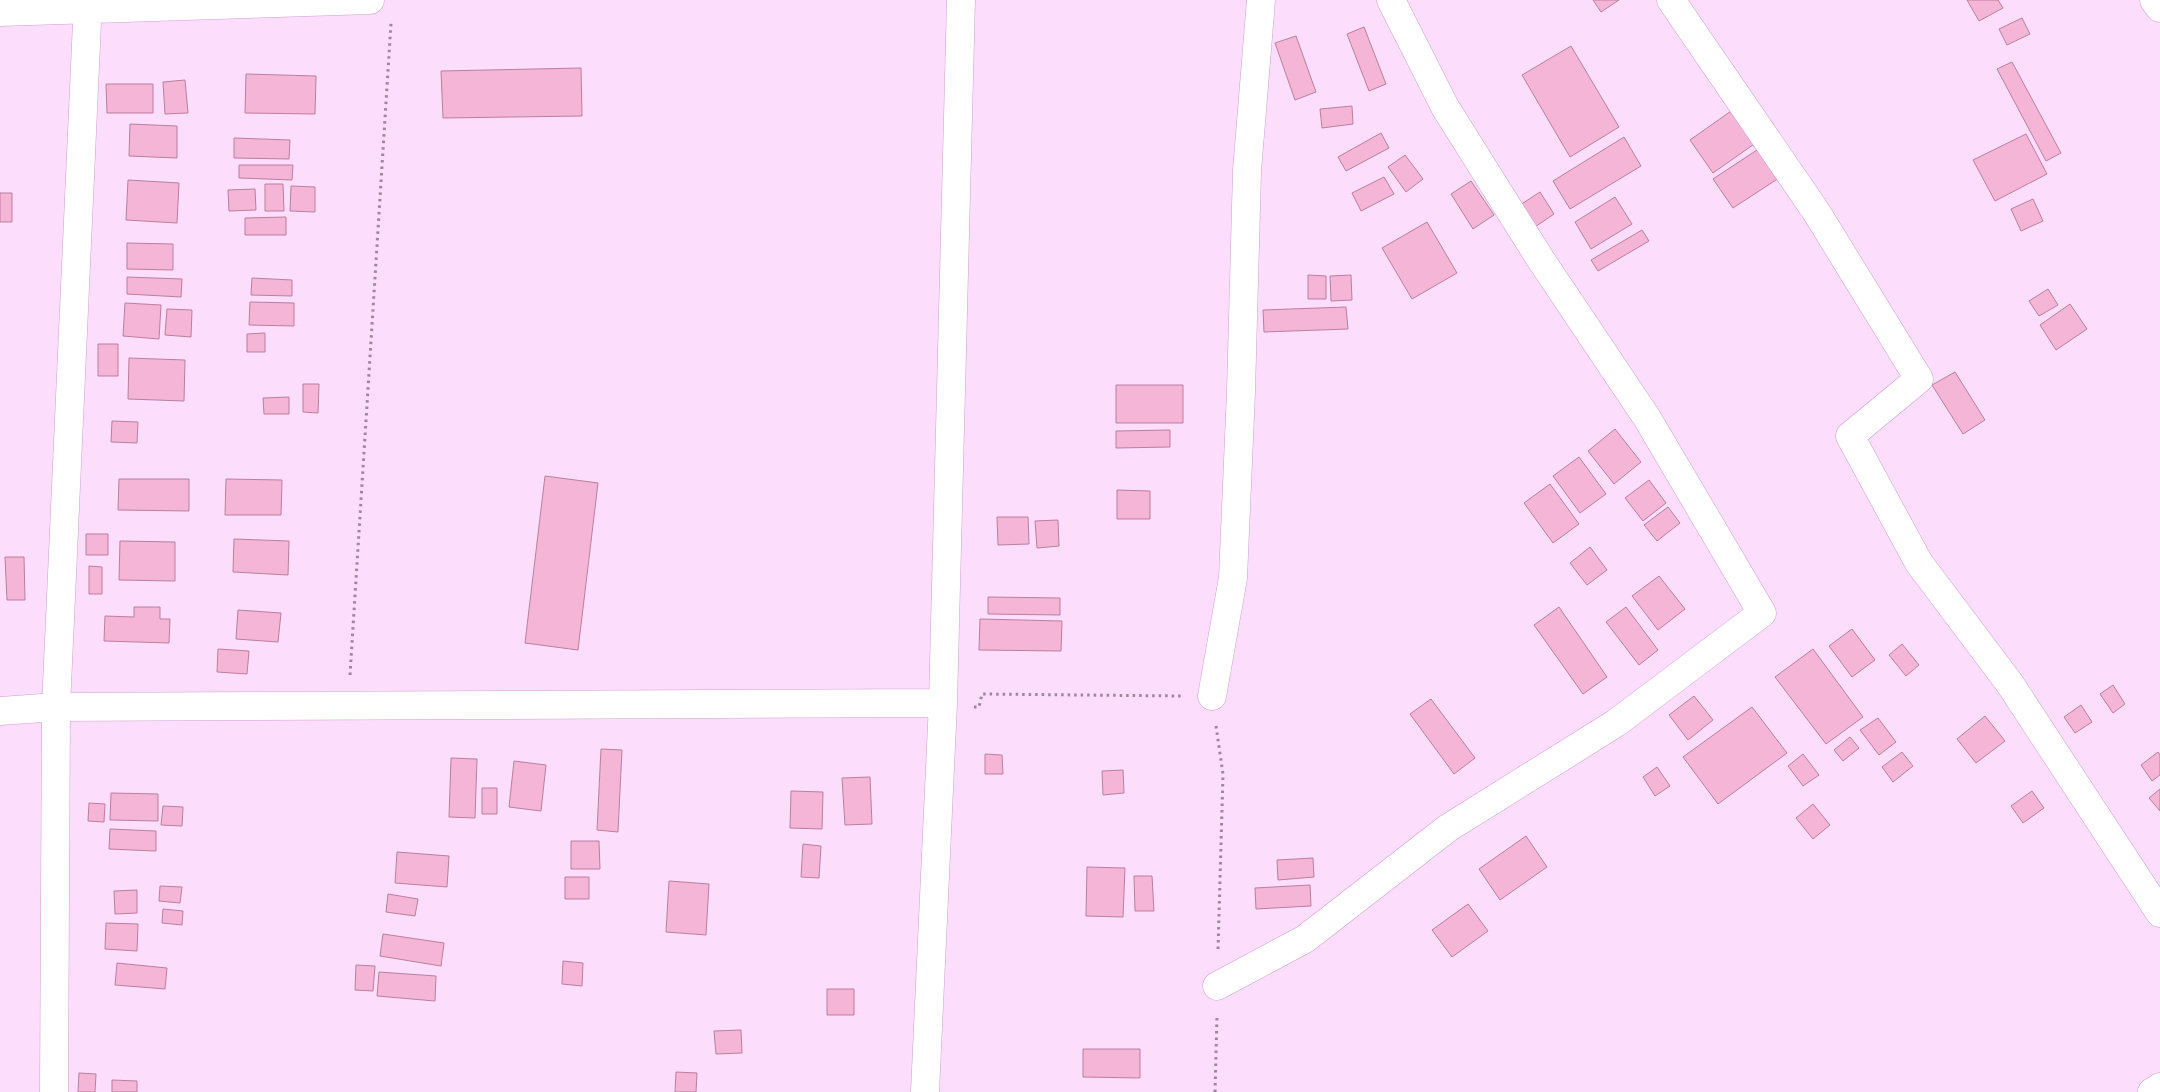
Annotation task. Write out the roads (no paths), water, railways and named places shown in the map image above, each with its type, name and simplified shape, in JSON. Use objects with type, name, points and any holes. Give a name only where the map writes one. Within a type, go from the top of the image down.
[{"type":"street","points":[[0,12],[88,4],[370,0]]},
{"type":"street","points":[[925,1092],[943,703],[961,0]]},
{"type":"street","points":[[1212,696],[1233,578],[1241,392],[1247,171],[1261,0]]},
{"type":"street","points":[[1217,986],[1304,939],[1448,828],[1616,723],[1762,614],[1647,418],[1541,260],[1445,108],[1391,0]]},
{"type":"street","points":[[1671,0],[1817,213],[1919,379],[1850,436],[1919,563],[2010,684],[2160,913]]},
{"type":"street","points":[[2154,0],[2160,8]]},
{"type":"street","points":[[54,1092],[56,707],[88,4]]},
{"type":"street","points":[[0,711],[56,707],[943,703]]},
{"type":"street","points":[[2152,1092],[2160,1087]]}]
